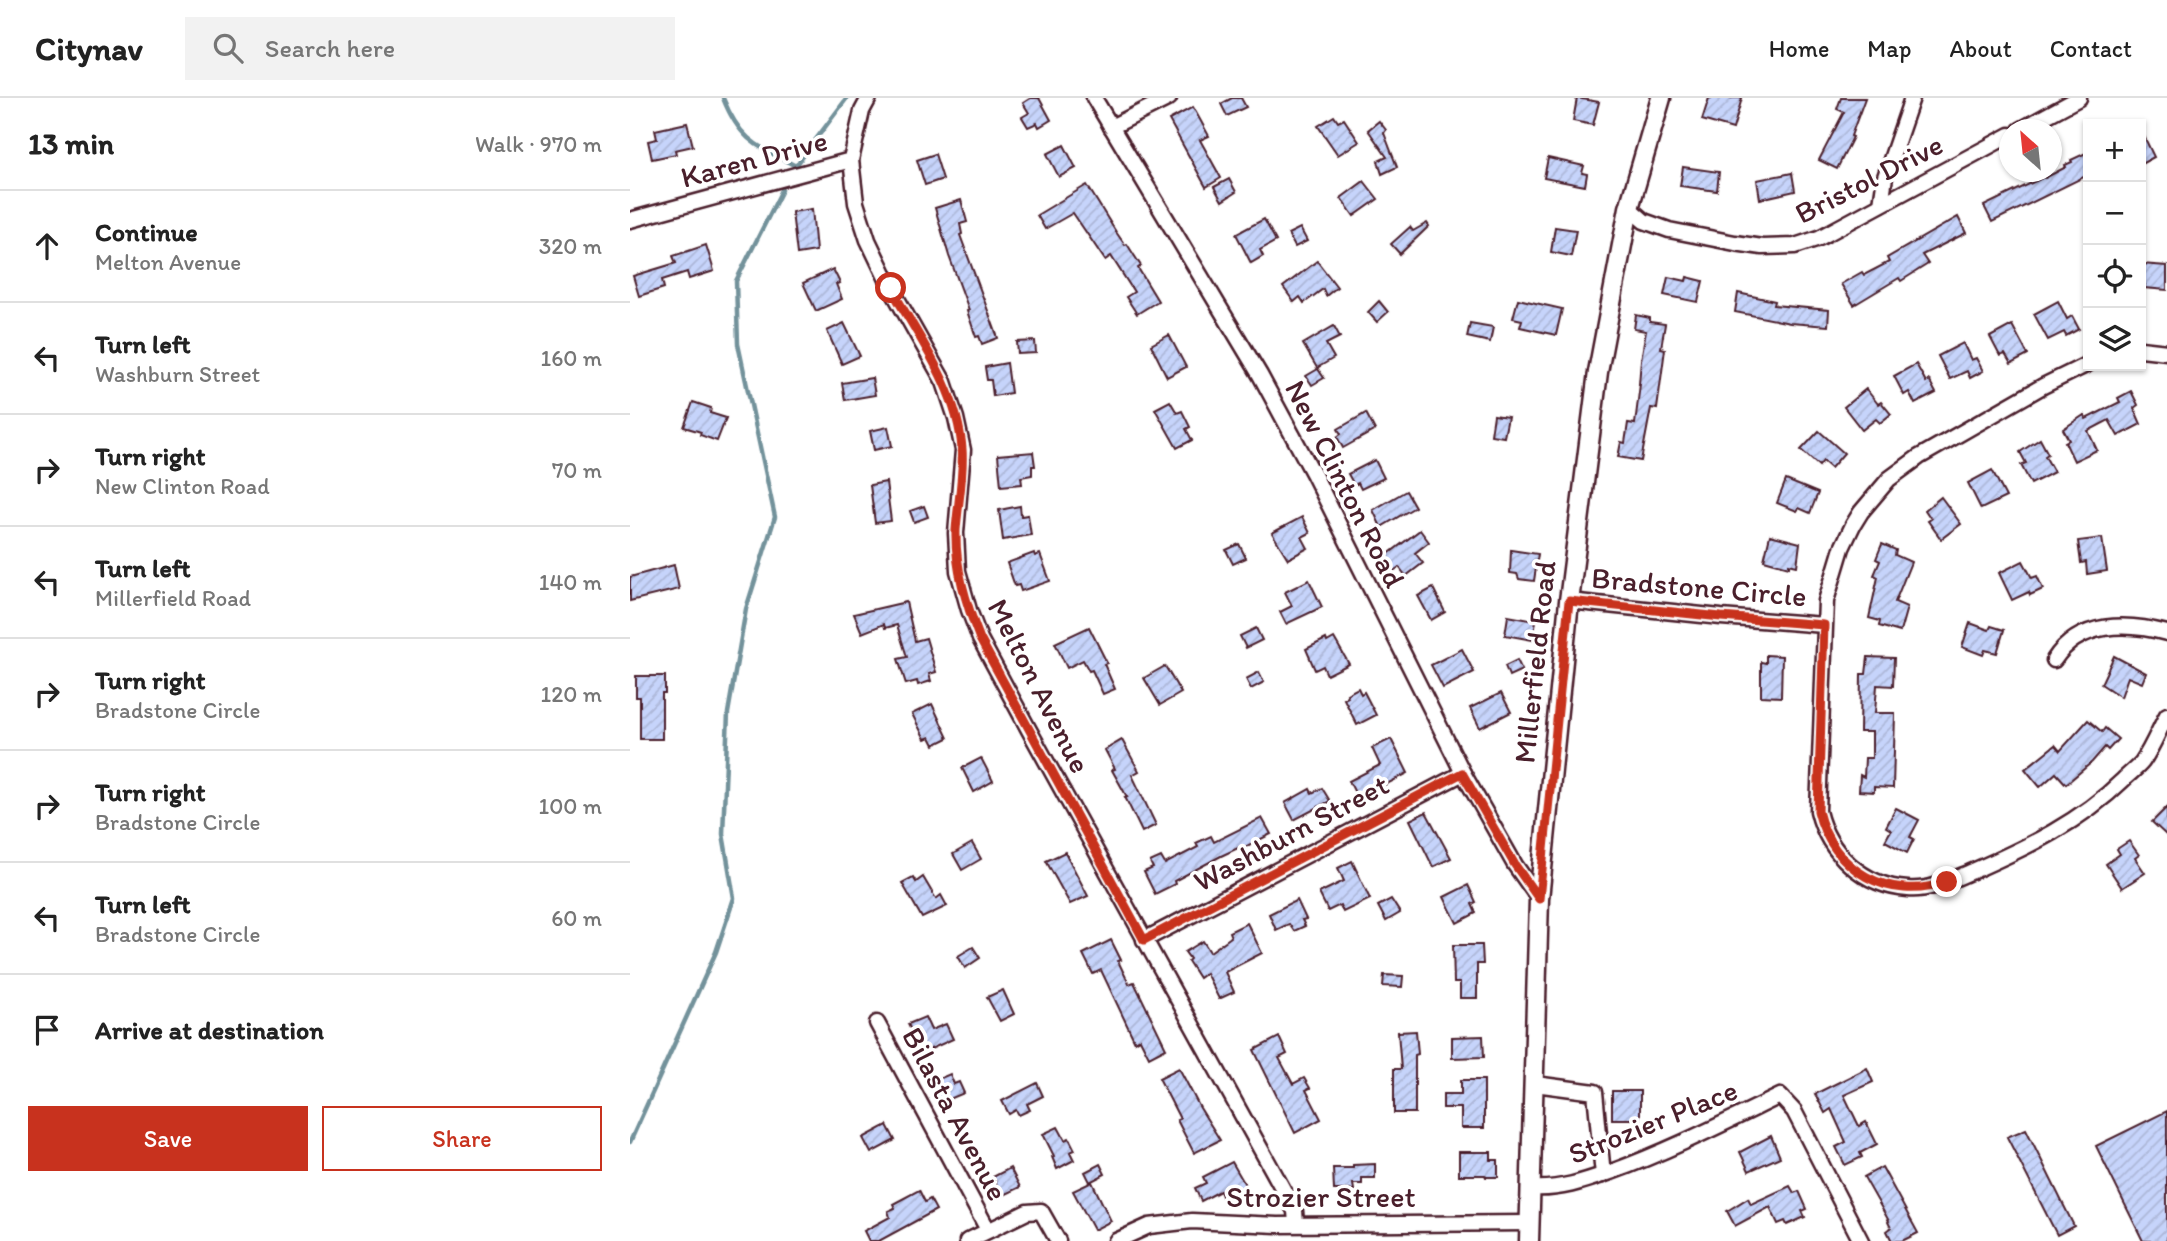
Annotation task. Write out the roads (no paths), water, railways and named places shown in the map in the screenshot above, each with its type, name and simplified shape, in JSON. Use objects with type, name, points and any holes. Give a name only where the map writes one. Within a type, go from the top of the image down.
[{"type":"main road","name":"Millerfield Road","points":[[1529,1232],[1539,899],[1569,601],[1598,372],[1629,208],[1661,98]]},
{"type":"street","name":"Melton Avenue","points":[[869,98],[862,111],[851,160],[856,202],[868,240],[891,288],[944,382],[956,418],[962,450],[956,533],[958,571],[969,610],[986,650],[1295,1211],[1296,1223]]},
{"type":"street","name":"New Clinton Road","points":[[1094,98],[1260,375],[1314,475],[1462,773],[1515,865],[1539,899]]},
{"type":"street","points":[[1111,127],[1168,98]]},
{"type":"street","points":[[1881,204],[1885,177],[1912,98]]},
{"type":"street","points":[[2040,119],[2079,98]]},
{"type":"street","name":"Bristol Drive","points":[[1629,208],[1644,221],[1669,230],[1762,247],[1795,246],[1819,238],[1999,141]]},
{"type":"street","name":"Karen Drive","points":[[630,220],[851,160]]},
{"type":"street","points":[[2146,350],[2167,352]]},
{"type":"street","name":"Bradstone Circle","points":[[2083,366],[2043,386],[1919,457],[1889,479],[1861,512],[1842,548],[1826,601],[1818,811],[1826,837],[1856,871],[1881,884],[1908,889],[1932,887],[2030,846],[2102,800],[2142,762],[2167,715]]},
{"type":"street","name":"Bradstone Circle","points":[[1569,601],[1824,625]]},
{"type":"street","points":[[2054,660],[2062,648],[2078,635],[2098,628],[2120,626],[2167,633]]},
{"type":"street","name":"Washburn Street","points":[[1144,940],[1462,773]]},
{"type":"street","name":"Bilasta Avenue","points":[[877,1023],[988,1230]]},
{"type":"street","points":[[1535,1084],[1595,1093],[1603,1175]]},
{"type":"street","name":"Strozier Place","points":[[1532,1188],[1550,1189],[1603,1175],[1648,1159],[1780,1097],[1794,1111],[1861,1241]]},
{"type":"street","points":[[967,1241],[1027,1212],[1041,1211],[1058,1241]]},
{"type":"street","name":"Strozier Street","points":[[1116,1241],[1149,1226],[1192,1221],[1529,1232]]},
{"type":"waterway","points":[[723,98],[736,124],[751,141],[796,166]]},
{"type":"waterway","points":[[795,167],[847,98]]},
{"type":"waterway","points":[[630,1142],[716,952],[734,898],[723,834],[728,713],[746,609],[775,517],[738,344],[736,281],[782,190]]}]
